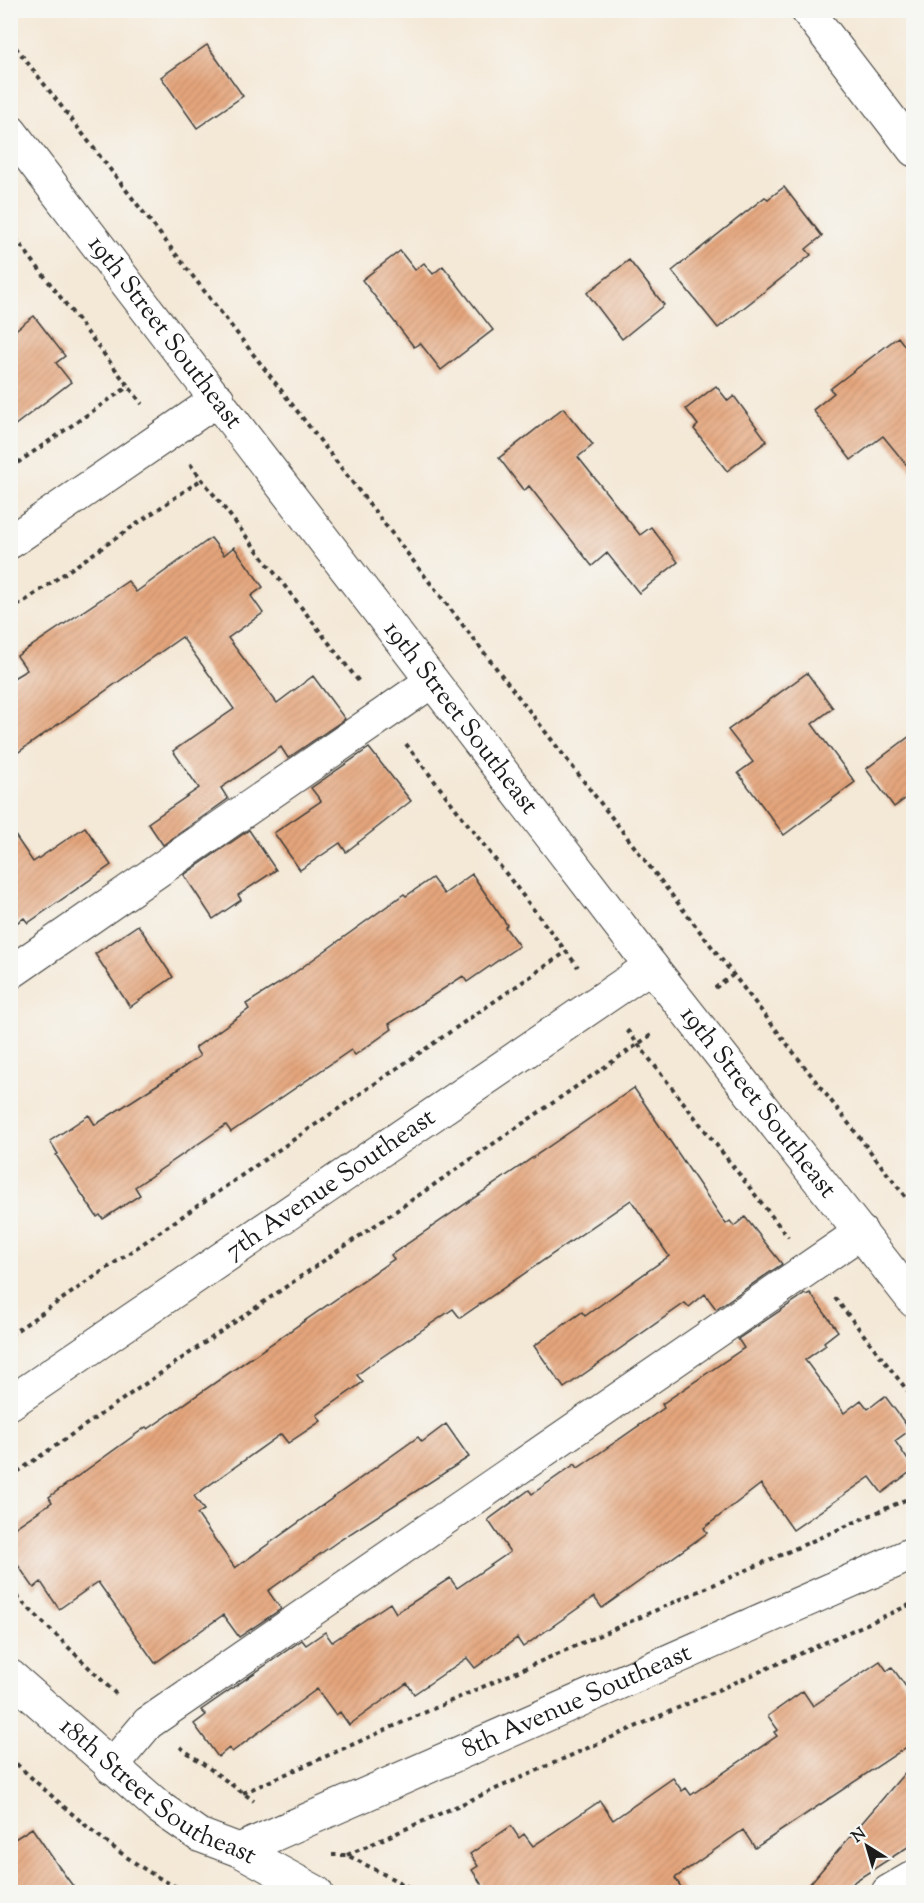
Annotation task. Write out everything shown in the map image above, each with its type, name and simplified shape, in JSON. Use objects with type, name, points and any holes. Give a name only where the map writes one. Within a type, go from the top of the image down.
[{"type":"street","points":[[807,10],[914,150]]},
{"type":"street","name":"19th Street Southeast","points":[[10,131],[651,966],[913,1300]]},
{"type":"street","points":[[10,542],[218,399]]},
{"type":"street","points":[[10,973],[432,681]]},
{"type":"street","name":"7th Avenue Southeast","points":[[10,1403],[651,966]]},
{"type":"street","points":[[111,1767],[148,1723],[861,1232]]},
{"type":"street","name":"8th Avenue Southeast","points":[[239,1850],[914,1553]]},
{"type":"street","name":"18th Street Southeast","points":[[10,1676],[159,1808],[199,1835],[239,1850],[316,1893]]},
{"type":"street","points":[[888,1893],[914,1877]]},
{"type":"path","points":[[10,40],[914,1208]]},
{"type":"path","points":[[10,231],[142,404]]},
{"type":"path","points":[[10,468],[129,386]]},
{"type":"path","points":[[10,611],[202,479]]},
{"type":"path","points":[[10,1335],[566,952]]},
{"type":"path","points":[[710,992],[733,975]]},
{"type":"path","points":[[626,1028],[911,1392],[914,1399]]},
{"type":"path","points":[[10,1477],[659,1030]]},
{"type":"path","points":[[243,1793],[914,1496]]},
{"type":"path","points":[[325,1855],[347,1855],[914,1603]]},
{"type":"path","points":[[10,1758],[42,1788],[133,1862],[156,1877],[189,1893]]},
{"type":"path","points":[[347,1855],[418,1893]]},
{"type":"building","points":[[207,45],[243,96],[197,128],[161,77]]},
{"type":"building","points":[[784,187],[822,236],[806,249],[811,255],[718,328],[672,271],[765,197],[768,199]]},
{"type":"building","points":[[400,251],[415,270],[424,263],[433,274],[443,266],[493,330],[441,370],[420,343],[414,347],[362,280]]},
{"type":"building","points":[[629,260],[664,305],[622,339],[587,293]]},
{"type":"building","points":[[34,316],[65,356],[56,363],[71,382],[10,429],[10,334]]},
{"type":"building","points":[[898,337],[914,358],[914,474],[883,436],[851,460],[813,410],[834,393],[830,389]]},
{"type":"building","points":[[716,386],[728,401],[734,396],[767,441],[727,471],[694,429],[698,425],[686,409]]},
{"type":"building","points":[[563,408],[593,445],[578,457],[640,535],[651,527],[678,562],[639,593],[607,553],[592,566],[529,486],[524,491],[499,458]]},
{"type":"building","points":[[211,538],[224,555],[234,547],[263,587],[251,596],[263,613],[228,638],[277,703],[313,676],[345,719],[288,758],[281,747],[221,788],[228,799],[163,845],[148,823],[199,788],[173,751],[234,709],[182,637],[10,758],[10,680],[27,670],[17,656],[128,581],[136,592]]},
{"type":"building","points":[[807,673],[833,708],[812,724],[855,782],[784,835],[738,773],[753,762],[728,730]]},
{"type":"building","points":[[914,733],[914,792],[894,807],[866,769]]},
{"type":"building","points":[[369,748],[411,801],[346,852],[340,843],[300,870],[274,833],[321,801],[311,788]]},
{"type":"building","points":[[85,827],[111,865],[28,923],[24,918],[10,927],[10,828],[33,862]]},
{"type":"building","points":[[249,830],[276,870],[238,895],[241,900],[213,919],[184,875]]},
{"type":"building","points":[[472,874],[519,946],[467,982],[463,976],[389,1024],[392,1029],[355,1055],[351,1050],[231,1132],[226,1125],[135,1187],[140,1195],[103,1219],[100,1215],[97,1217],[56,1155],[58,1154],[50,1141],[89,1115],[95,1125],[200,1056],[195,1048],[249,1009],[246,1004],[283,981],[404,894],[406,896],[432,878],[444,894]]},
{"type":"building","points":[[138,925],[173,977],[130,1007],[95,954]]},
{"type":"building","points":[[634,1088],[726,1224],[730,1221],[734,1226],[745,1217],[782,1264],[716,1309],[705,1294],[689,1307],[685,1303],[564,1388],[534,1346],[582,1312],[585,1316],[669,1256],[631,1200],[460,1318],[453,1309],[373,1363],[357,1375],[363,1382],[317,1415],[321,1421],[288,1443],[281,1434],[194,1496],[204,1510],[197,1514],[235,1568],[418,1437],[422,1442],[446,1424],[469,1457],[337,1542],[268,1591],[281,1609],[239,1637],[223,1615],[155,1663],[98,1582],[59,1609],[41,1582],[34,1588],[10,1554],[10,1531],[52,1502],[49,1497],[146,1427],[148,1429],[394,1259],[391,1255]]},
{"type":"building","points":[[810,1293],[838,1331],[824,1342],[826,1345],[805,1360],[844,1413],[861,1400],[868,1409],[885,1396],[910,1430],[895,1441],[914,1469],[882,1493],[870,1477],[793,1530],[761,1484],[704,1528],[707,1533],[602,1608],[594,1597],[523,1647],[517,1638],[475,1668],[467,1658],[414,1694],[407,1683],[349,1725],[340,1712],[336,1715],[317,1689],[232,1752],[229,1748],[218,1757],[194,1724],[206,1715],[201,1710],[302,1640],[306,1645],[325,1632],[332,1642],[390,1603],[396,1613],[450,1578],[457,1588],[510,1552],[488,1520],[529,1490],[532,1494],[575,1464],[578,1468],[664,1408],[662,1404],[744,1348],[738,1339],[805,1294]]},
{"type":"building","points":[[880,1661],[887,1671],[892,1667],[914,1698],[914,1742],[755,1848],[743,1830],[675,1878],[685,1893],[487,1893],[472,1870],[478,1866],[470,1854],[511,1826],[519,1838],[524,1834],[533,1846],[600,1801],[613,1820],[673,1778],[682,1791],[686,1788],[691,1795],[777,1736],[774,1732],[778,1730],[768,1716],[803,1691],[813,1706]]},
{"type":"building","points":[[914,1762],[914,1843],[855,1881],[845,1893],[802,1893]]},
{"type":"building","points":[[32,1828],[78,1893],[10,1893],[10,1842]]}]
